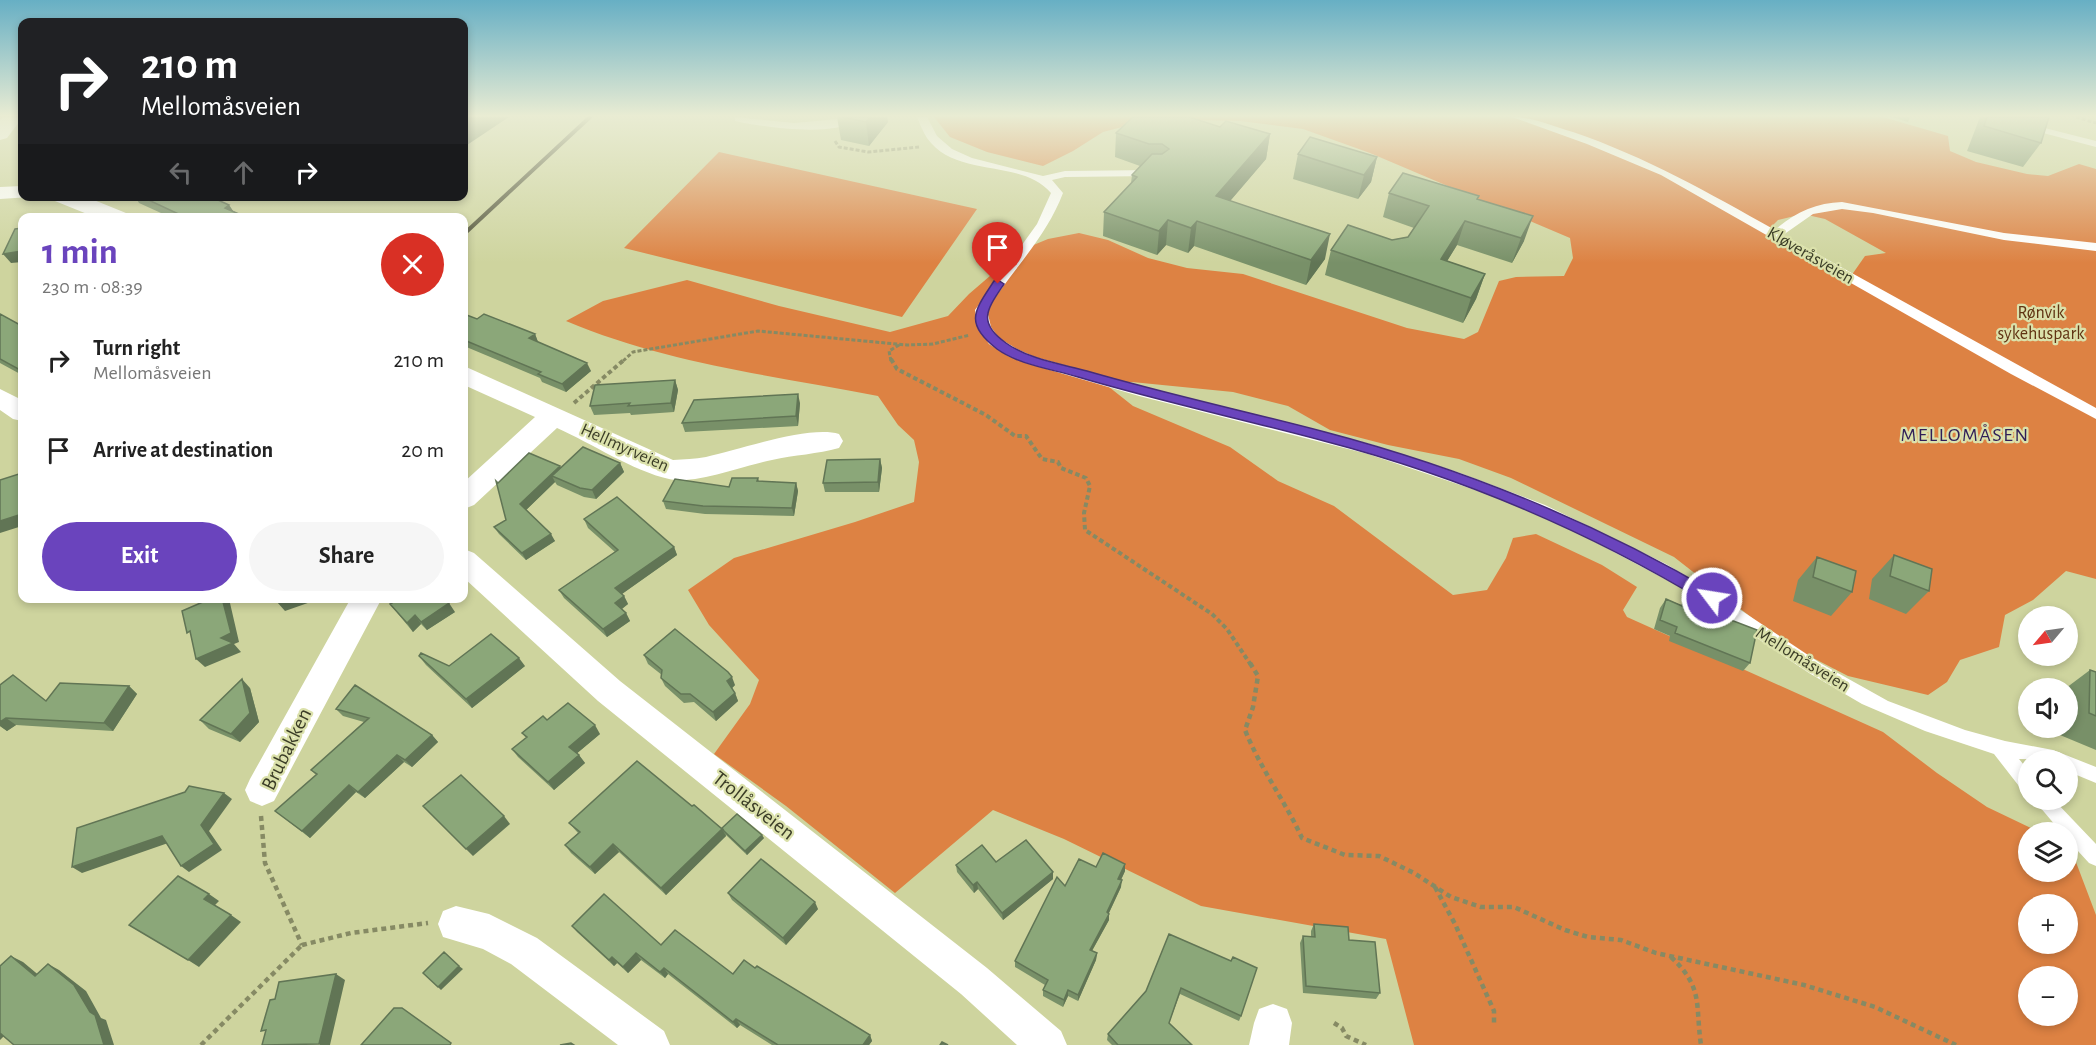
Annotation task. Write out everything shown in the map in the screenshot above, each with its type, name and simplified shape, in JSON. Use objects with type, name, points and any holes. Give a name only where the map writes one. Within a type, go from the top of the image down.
[{"type":"street","points":[[0,193],[18,192]]},
{"type":"street","points":[[76,201],[106,213]]},
{"type":"street","name":"Hellmyrveien","points":[[468,377],[672,470],[705,467],[772,450],[830,441]]},
{"type":"street","points":[[0,398],[18,409]]},
{"type":"street","points":[[468,494],[553,416]]},
{"type":"street","name":"Trollåsveien","points":[[468,565],[609,691],[957,967],[1047,1045]]},
{"type":"street","name":"Brubakken","points":[[262,790],[364,603]]},
{"type":"street","points":[[456,924],[489,933],[524,951],[650,1045]]},
{"type":"lane","points":[[986,332],[981,321],[981,310],[1054,203],[1057,193],[1053,183],[1044,179],[990,166]]},
{"type":"lane","name":"Kløveråsveien","points":[[1648,166],[1665,173],[2096,414]]},
{"type":"lane","points":[[1044,179],[1065,174],[1160,173]]},
{"type":"lane","points":[[1776,235],[1792,220],[1806,212],[1832,206],[1858,207],[2053,245],[2096,247]]},
{"type":"lane","name":"Mellomåsveien","points":[[986,332],[1003,347],[1023,357],[1105,382],[1391,455],[1471,483],[1555,517],[1659,567],[1712,598],[1799,659],[1869,700],[1951,732],[2000,748],[2018,751]]},
{"type":"lane","points":[[2000,748],[2018,771]]},
{"type":"lane","points":[[2078,767],[2096,774]]},
{"type":"lane","points":[[2052,810],[2096,857]]},
{"type":"path","points":[[553,416],[583,396],[633,352],[758,331],[901,344],[933,344],[986,332]]},
{"type":"path","points":[[901,344],[889,351],[892,364],[897,369],[977,410],[1015,436],[1026,436],[1042,459],[1058,462],[1061,468],[1086,478],[1090,486],[1083,513],[1085,530],[1212,614],[1227,628],[1258,676],[1253,707],[1245,730],[1253,750],[1287,806],[1302,838],[1345,855],[1379,856],[1414,873],[1451,897],[1481,907],[1514,907],[1588,937],[1622,940],[1670,956],[1804,985],[1875,1007],[1956,1045]]},
{"type":"path","name":"Brubakken","points":[[262,790],[260,828],[265,863],[302,945]]},
{"type":"path","points":[[1435,886],[1455,924],[1494,1011],[1494,1024]]},
{"type":"path","points":[[201,1045],[302,945],[390,926],[434,922],[456,924]]},
{"type":"path","points":[[1670,956],[1686,970],[1696,987],[1699,1002],[1697,1021],[1701,1045]]},
{"type":"path","points":[[1334,1023],[1342,1028],[1346,1036],[1366,1045]]},
{"type":"green space","points":[[705,166],[781,166],[977,209],[902,317],[624,248]]},
{"type":"green space","name":"Rønvik sykehuspark","points":[[1400,166],[1992,166],[2027,174],[2048,176],[2074,166],[2096,169],[2096,579],[2066,571],[2033,600],[2005,615],[1999,647],[1960,660],[1947,682],[1928,695],[1848,676],[1784,643],[1674,557],[1511,478],[1459,459],[1388,445],[1330,430],[1288,406],[1233,392],[1132,382],[1104,383],[1133,406],[1230,447],[1278,481],[1334,506],[1453,595],[1487,590],[1506,558],[1513,538],[1536,534],[1602,565],[1637,587],[1623,610],[1627,617],[1883,732],[1987,807],[2018,822],[2018,882],[2078,882],[2078,867],[2096,915],[2096,1045],[1414,1045],[1386,939],[1201,906],[1064,839],[993,810],[895,893],[786,806],[714,754],[750,704],[759,680],[709,625],[688,590],[734,558],[914,502],[919,462],[914,440],[898,425],[878,396],[681,358],[604,336],[566,321],[603,301],[687,280],[779,306],[890,332],[948,316],[969,294],[1019,251],[1048,239],[1079,233],[1108,240],[1148,258],[1187,268],[1243,274],[1407,328],[1464,339],[1478,332],[1499,281],[1516,277],[1564,276],[1573,258],[1570,238]],"holes":[[[1803,214],[1825,219],[1886,253],[1865,256],[1851,276],[1768,230],[1778,220]]]},
{"type":"building","points":[[1141,166],[1242,166],[1216,196],[1330,234],[1311,260],[1197,221],[1191,228],[1168,220],[1159,231],[1104,212],[1137,177],[1132,175]]},
{"type":"building","points":[[1335,166],[1371,166],[1364,175]]},
{"type":"building","points":[[1403,173],[1479,196],[1477,199],[1533,216],[1521,238],[1465,221],[1441,259],[1485,274],[1471,298],[1331,250],[1348,225],[1392,240],[1408,237],[1429,206],[1389,193]]},
{"type":"building","points":[[151,201],[220,201],[229,205],[225,208],[236,213],[176,213]]},
{"type":"building","points":[[15,229],[18,229],[18,252],[3,254]]},
{"type":"building","points":[[0,314],[18,324],[18,369],[0,359]]},
{"type":"building","points":[[484,314],[535,334],[529,338],[587,363],[562,384],[538,374],[541,372],[468,342],[468,316],[477,319]]},
{"type":"building","points":[[675,380],[671,403],[590,406],[595,385]]},
{"type":"building","points":[[798,394],[796,416],[682,423],[694,400]]},
{"type":"building","points":[[583,447],[620,463],[592,490],[580,488],[552,476]]},
{"type":"building","points":[[529,453],[560,466],[520,504],[551,534],[522,553],[494,527],[506,520],[496,481],[498,483]]},
{"type":"building","points":[[880,459],[878,482],[823,483],[827,460]]},
{"type":"building","points":[[18,474],[18,515],[0,521],[0,480]]},
{"type":"building","points":[[732,478],[758,478],[757,481],[796,483],[792,508],[703,506],[663,501],[675,479],[729,487]]},
{"type":"building","points":[[617,497],[674,547],[615,588],[624,596],[615,603],[626,613],[603,629],[559,590],[618,550],[584,519]]},
{"type":"building","points":[[1894,555],[1932,569],[1929,591],[1890,576]]},
{"type":"building","points":[[1817,557],[1856,571],[1852,592],[1813,577]]},
{"type":"building","points":[[1666,599],[1682,606],[1684,602],[1757,630],[1750,663],[1675,633],[1677,627],[1660,620]]},
{"type":"building","points":[[200,603],[223,603],[231,633],[221,638],[233,643],[196,659],[190,631],[187,633],[182,611]]},
{"type":"building","points":[[449,603],[421,622],[415,615],[407,623],[390,604]]},
{"type":"building","points":[[675,629],[732,677],[727,681],[735,693],[713,712],[690,694],[681,694],[661,678],[662,670],[644,655]]},
{"type":"building","points":[[491,634],[519,658],[466,699],[419,656],[421,653],[449,666]]},
{"type":"building","points":[[2090,670],[2096,672],[2096,716],[2089,713]]},
{"type":"building","points":[[13,675],[46,701],[60,683],[129,686],[104,723],[6,718],[0,722],[0,685]]},
{"type":"building","points":[[242,679],[250,713],[231,734],[200,720]]},
{"type":"building","points":[[355,685],[432,735],[405,760],[397,755],[358,792],[349,785],[302,831],[275,811],[317,774],[311,770],[369,718],[336,709]]},
{"type":"building","points":[[568,703],[595,725],[569,747],[579,755],[548,782],[512,749],[527,737],[522,733],[543,716],[547,720]]},
{"type":"building","points":[[637,761],[722,829],[661,888],[613,844],[590,867],[565,845],[580,832],[569,823]]},
{"type":"building","points":[[461,775],[504,816],[466,849],[423,806]]},
{"type":"building","points":[[189,786],[224,793],[201,825],[214,844],[181,866],[162,836],[72,867],[77,828],[185,792]]},
{"type":"building","points":[[737,814],[762,835],[745,851],[722,828]]},
{"type":"building","points":[[1026,840],[1053,872],[1002,913],[977,882],[973,885],[956,865],[982,845],[996,862]]},
{"type":"building","points":[[1103,853],[1125,864],[1118,879],[1122,880],[1107,912],[1109,914],[1090,950],[1097,953],[1078,995],[1068,990],[1064,1000],[1043,990],[1048,980],[1015,961],[1057,877],[1065,886],[1079,859],[1096,867]]},
{"type":"building","points":[[761,859],[815,902],[783,938],[728,893]]},
{"type":"building","points":[[178,876],[209,894],[204,899],[231,915],[188,960],[129,925]]},
{"type":"building","points":[[604,894],[661,945],[675,930],[733,974],[744,960],[870,1035],[863,1045],[778,1045],[736,1019],[733,1022],[664,968],[660,972],[636,953],[623,967],[612,957],[609,960],[572,926]]},
{"type":"building","points":[[1314,924],[1348,927],[1349,940],[1375,942],[1380,993],[1306,986],[1303,936],[1315,937]]},
{"type":"building","points":[[1169,934],[1231,961],[1233,957],[1257,968],[1241,1016],[1181,988],[1169,1023],[1192,1045],[1118,1045],[1108,1034],[1146,991]]},
{"type":"building","points":[[444,952],[459,966],[438,987],[423,973]]},
{"type":"building","points":[[11,956],[35,976],[48,964],[74,985],[90,1012],[95,1015],[104,1045],[14,1045],[0,1033],[0,966]]},
{"type":"building","points":[[336,974],[319,1044],[262,1045],[266,1030],[261,1031],[270,1000],[275,999],[279,982]]},
{"type":"building","points":[[394,1008],[402,1008],[451,1043],[450,1045],[361,1045]]},
{"type":"railway","points":[[468,230],[537,166]]},
{"type":"district","name":"MELLOMÅSEN","points":[[1965,434]]},
{"type":"route","points":[[998,284],[981,310],[981,321],[988,335],[1003,347],[1023,357],[1094,379],[1391,455],[1471,483],[1566,522],[1659,567],[1712,598]]}]
